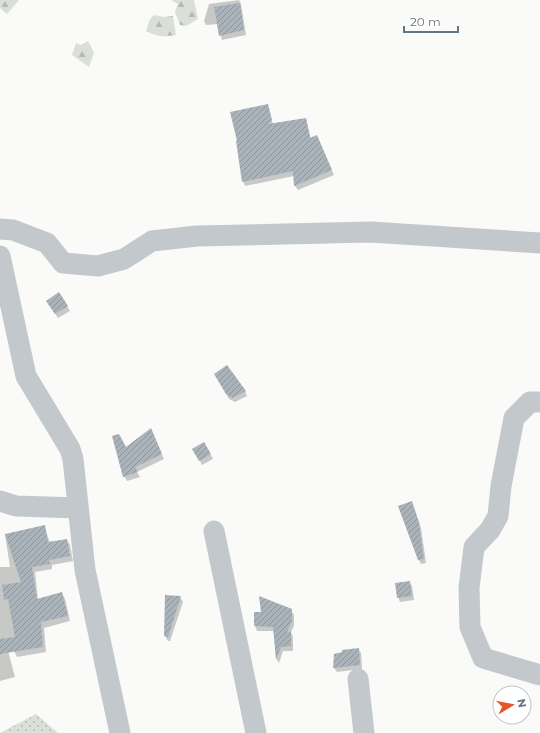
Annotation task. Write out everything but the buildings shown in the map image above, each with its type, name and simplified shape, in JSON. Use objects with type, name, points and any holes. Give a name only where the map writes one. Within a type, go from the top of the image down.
[{"type":"street","points":[[0,229],[13,230],[47,243],[63,263],[98,266],[124,259],[152,241],[197,236],[371,232],[540,243]]},
{"type":"street","points":[[0,256],[26,376],[70,449],[85,570],[120,733]]},
{"type":"street","points":[[540,402],[530,402],[514,418],[500,486],[498,516],[490,530],[474,547],[469,588],[470,627],[483,658],[540,675]]},
{"type":"street","points":[[0,501],[16,506],[78,508]]},
{"type":"street","points":[[214,531],[256,733]]},
{"type":"street","points":[[358,679],[364,733]]},
{"type":"green space","points":[[0,0],[19,0],[7,14],[0,8]]},
{"type":"green space","points":[[171,0],[194,0],[198,19],[186,26],[180,25],[175,12],[178,4]]},
{"type":"green space","points":[[154,15],[164,17],[173,16],[176,35],[161,36],[146,31],[150,19]]},
{"type":"green space","points":[[88,41],[94,53],[89,67],[72,55],[76,43],[81,45]]},
{"type":"green space","points":[[36,714],[58,733],[0,733]]}]
